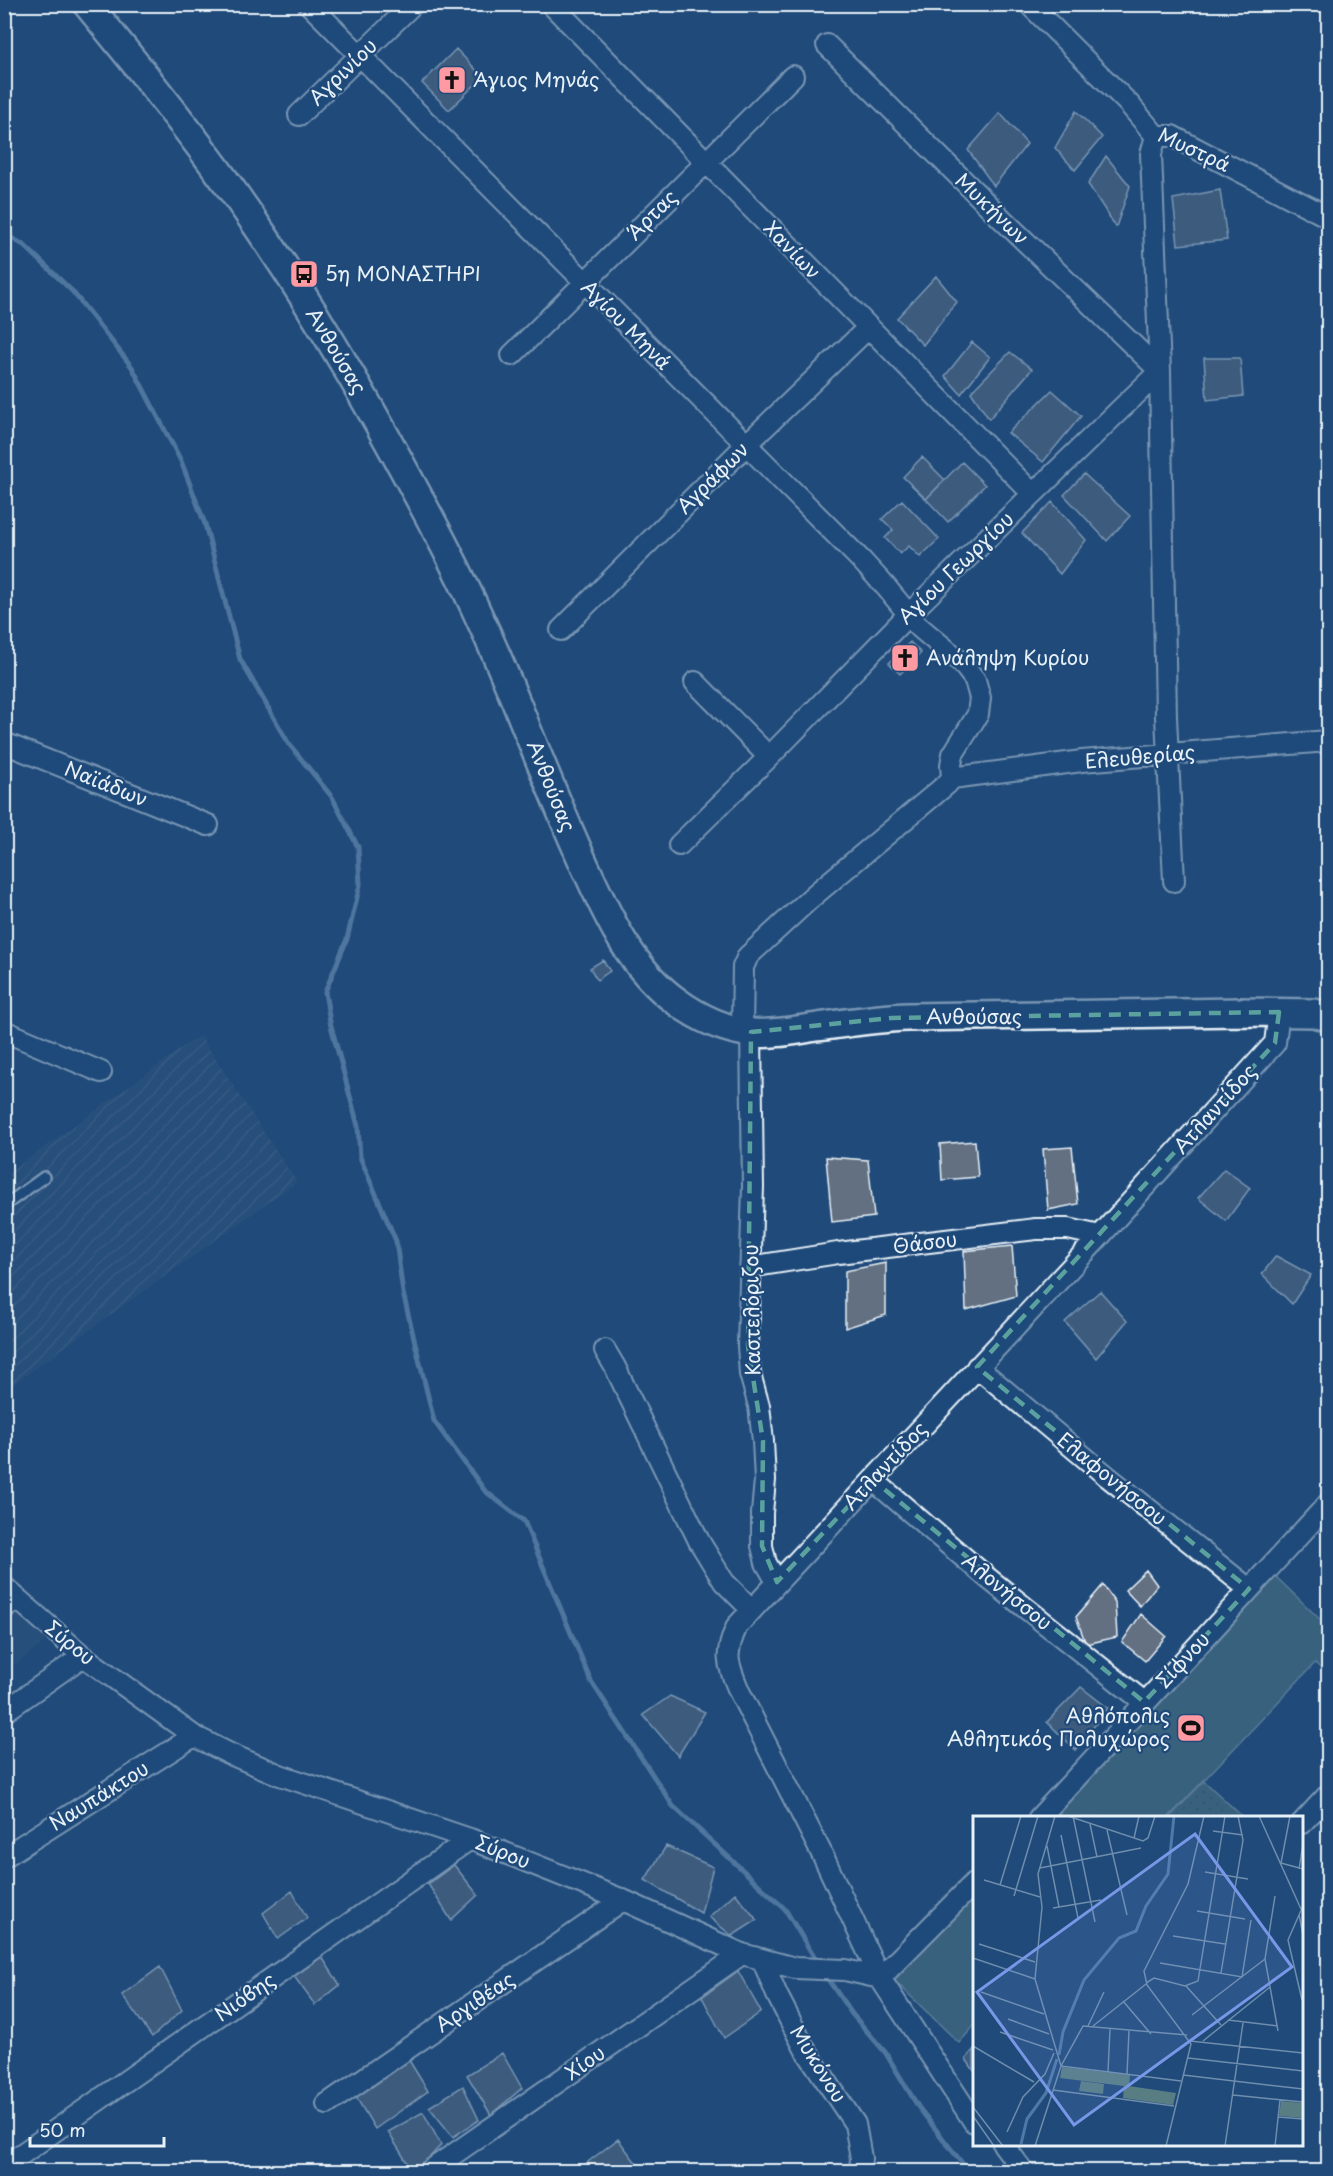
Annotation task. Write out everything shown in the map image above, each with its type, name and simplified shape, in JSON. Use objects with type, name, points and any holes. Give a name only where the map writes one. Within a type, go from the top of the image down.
[{"type":"street","name":"Ανθούσας","points":[[87,4],[176,115],[255,223],[296,284],[366,401],[481,617],[579,853],[619,936],[657,986],[694,1013],[713,1023],[746,1031],[775,1032],[892,1018],[1279,1012],[1314,1013],[1329,1017]]},
{"type":"street","name":"Αγίου Μηνά","points":[[309,4],[879,578],[908,615],[962,663],[972,675],[980,698],[978,714],[953,754],[952,778]]},
{"type":"street","name":"Αγρινίου","points":[[299,115],[413,4]]},
{"type":"street","name":"Χανίων","points":[[551,4],[1033,494]]},
{"type":"street","name":"Μυστρά","points":[[1029,4],[1129,104],[1156,136],[1172,136],[1329,217]]},
{"type":"street","name":"Μυκήνων","points":[[827,45],[1003,220],[1160,371]]},
{"type":"street","name":"Άρτας","points":[[512,355],[793,76]]},
{"type":"street","points":[[1156,136],[1151,154],[1160,371],[1168,755],[1174,881]]},
{"type":"street","name":"Αγράφων","points":[[561,630],[746,444],[868,328]]},
{"type":"street","name":"Αγίου Γεωργίου","points":[[679,845],[908,615],[1160,371]]},
{"type":"street","points":[[695,682],[769,757]]},
{"type":"street","name":"Ελευθερίας","points":[[952,778],[1073,762],[1329,741]]},
{"type":"street","name":"Ναϊάδων","points":[[4,743],[208,825]]},
{"type":"street","name":"Καστελόριζου","points":[[777,1582],[766,1563],[762,1546],[765,1480],[759,1406],[750,1374],[748,1306],[753,1187],[743,967],[748,956],[813,896],[940,791],[952,778]]},
{"type":"street","name":"Ατλαντίδος","points":[[880,1978],[824,1858],[739,1691],[729,1667],[728,1647],[737,1626],[1100,1236],[1275,1043],[1279,1012]]},
{"type":"street","points":[[4,1031],[101,1072]]},
{"type":"street","name":"Θάσου","points":[[750,1267],[838,1253],[1036,1229],[1068,1229],[1100,1236]]},
{"type":"street","points":[[605,1350],[699,1541],[724,1582],[752,1610]]},
{"type":"street","name":"Ελαφονήσσου","points":[[977,1367],[1108,1478],[1249,1589]]},
{"type":"street","name":"Αλονήσσου","points":[[873,1480],[989,1579],[1144,1702]]},
{"type":"street","name":"Σίφνου","points":[[1041,1816],[1329,1504]]},
{"type":"street","name":"Σύρου","points":[[4,1587],[13,1609],[194,1736],[280,1775],[470,1839],[623,1900],[742,1954],[795,1968],[845,1970],[880,1978]]},
{"type":"street","points":[[4,1712],[83,1656]]},
{"type":"street","name":"Ναυπάκτου","points":[[4,1857],[194,1736]]},
{"type":"street","points":[[1303,1822],[1329,1795]]},
{"type":"street","name":"Νιόβης","points":[[20,2156],[470,1839]]},
{"type":"street","points":[[973,1885],[880,1978],[973,2119]]},
{"type":"street","name":"Αργιθέας","points":[[327,2104],[623,1900]]},
{"type":"street","name":"Χίου","points":[[428,2172],[742,1954]]},
{"type":"street","name":"Μυκόνου","points":[[762,1959],[777,1995],[806,2049],[855,2124],[861,2158],[860,2172]]},
{"type":"street","points":[[1006,2146],[1024,2172]]},
{"type":"lane","points":[[4,1206],[44,1177]]},
{"type":"highlighted area","points":[[1279,1012],[1275,1043],[977,1367],[1249,1589],[1144,1702],[873,1480],[777,1582],[762,1546],[763,1441],[748,1346],[751,1032],[892,1018]]},
{"type":"shaded area","points":[[200,1035],[297,1182],[5,1390],[4,1176]]},
{"type":"shaded area","points":[[5,1569],[65,1627],[5,1672]]},
{"type":"green space","name":"Αθλόπολις Αθλητικός Πολυχώρος","points":[[1272,1573],[1328,1627],[1328,1675],[1315,1663],[1170,1816],[1046,1816]]},
{"type":"green space","points":[[1204,1781],[1242,1816],[1171,1816]]},
{"type":"green space","points":[[973,1894],[973,2027],[959,2043],[895,1981]]},
{"type":"building","name":"Άγιος Μηνάς","points":[[456,49],[483,77],[449,110],[422,83]]},
{"type":"building","points":[[1076,111],[1102,137],[1075,170],[1055,148]]},
{"type":"building","points":[[1000,113],[1027,144],[994,186],[968,150]]},
{"type":"building","points":[[1106,156],[1130,186],[1116,227],[1088,184]]},
{"type":"building","points":[[1220,190],[1227,240],[1178,245],[1173,199]]},
{"type":"building","points":[[936,276],[957,302],[923,345],[897,318]]},
{"type":"building","points":[[972,342],[990,357],[961,394],[945,376]]},
{"type":"building","points":[[1010,352],[1032,369],[989,419],[971,392]]},
{"type":"building","points":[[1204,358],[1240,358],[1243,396],[1207,400]]},
{"type":"building","points":[[1052,390],[1081,416],[1043,462],[1008,433]]},
{"type":"building","points":[[922,457],[945,480],[926,499],[903,477]]},
{"type":"building","points":[[962,462],[985,485],[948,522],[926,499]]},
{"type":"building","points":[[1084,474],[1130,516],[1107,541],[1064,495]]},
{"type":"building","points":[[902,500],[939,539],[920,557],[909,546],[900,554],[885,538],[893,530],[882,519]]},
{"type":"building","points":[[1052,502],[1086,540],[1060,574],[1022,533]]},
{"type":"building","name":"Ανάληψη Κυρίου","points":[[910,642],[921,653],[900,674],[889,663]]},
{"type":"building","points":[[603,960],[610,971],[597,980],[590,968]]},
{"type":"building","points":[[975,1141],[978,1177],[942,1180],[940,1144]]},
{"type":"building","points":[[1072,1147],[1078,1204],[1048,1210],[1043,1149]]},
{"type":"building","points":[[826,1157],[868,1160],[874,1217],[832,1222]]},
{"type":"building","points":[[1224,1169],[1250,1188],[1226,1221],[1198,1198]]},
{"type":"building","points":[[1012,1246],[1016,1296],[966,1310],[964,1251]]},
{"type":"building","points":[[1276,1256],[1311,1275],[1292,1304],[1262,1274]]},
{"type":"building","points":[[886,1263],[886,1315],[845,1328],[845,1271]]},
{"type":"building","points":[[1100,1291],[1127,1321],[1096,1358],[1065,1322]]},
{"type":"building","points":[[1146,1570],[1157,1585],[1140,1606],[1125,1590]]},
{"type":"building","points":[[1103,1585],[1115,1602],[1117,1637],[1086,1644],[1076,1617]]},
{"type":"building","points":[[1141,1614],[1166,1636],[1145,1661],[1122,1642]]},
{"type":"building","points":[[1081,1687],[1108,1708],[1076,1750],[1047,1722]]},
{"type":"building","points":[[670,1696],[705,1712],[678,1756],[643,1715]]},
{"type":"building","points":[[666,1846],[713,1867],[701,1913],[645,1880]]},
{"type":"building","points":[[454,1865],[478,1895],[451,1920],[428,1884]]},
{"type":"building","points":[[292,1891],[307,1918],[278,1939],[263,1913]]},
{"type":"building","points":[[735,1893],[757,1920],[732,1936],[709,1917]]},
{"type":"building","points":[[320,1954],[340,1985],[315,2005],[293,1975]]},
{"type":"building","points":[[160,1967],[182,2010],[152,2037],[122,1995]]},
{"type":"building","points":[[738,1971],[761,2012],[724,2038],[702,1997]]},
{"type":"building","points":[[973,2050],[973,2070],[966,2059]]},
{"type":"building","points":[[502,2053],[522,2088],[491,2115],[467,2075]]},
{"type":"building","points":[[407,2057],[428,2091],[375,2129],[356,2097]]},
{"type":"building","points":[[463,2086],[479,2120],[453,2137],[429,2107]]},
{"type":"building","points":[[423,2112],[441,2145],[416,2172],[413,2172],[388,2132]]},
{"type":"building","points":[[618,2139],[643,2172],[576,2172],[576,2171]]},
{"type":"waterway","points":[[4,234],[24,245],[72,291],[132,367],[181,461],[205,524],[240,659],[289,744],[332,797],[358,847],[360,885],[347,939],[325,992],[330,1022],[358,1126],[360,1157],[396,1241],[403,1293],[434,1421],[485,1491],[524,1521],[591,1681],[673,1806],[785,1909],[819,1965]]},
{"type":"waterway","points":[[825,1975],[852,2014],[885,2052],[919,2108],[969,2172]]},
{"type":"place","name":"Άγιος Μηνάς","points":[[452,80]]},
{"type":"place","name":"5η ΜΟΝΑΣΤΗΡΙ","points":[[304,274]]},
{"type":"place","name":"Ανάληψη Κυρίου","points":[[905,658]]},
{"type":"place","name":"Αθλόπολις Αθλητικός Πολυχώρος","points":[[1191,1728]]}]
